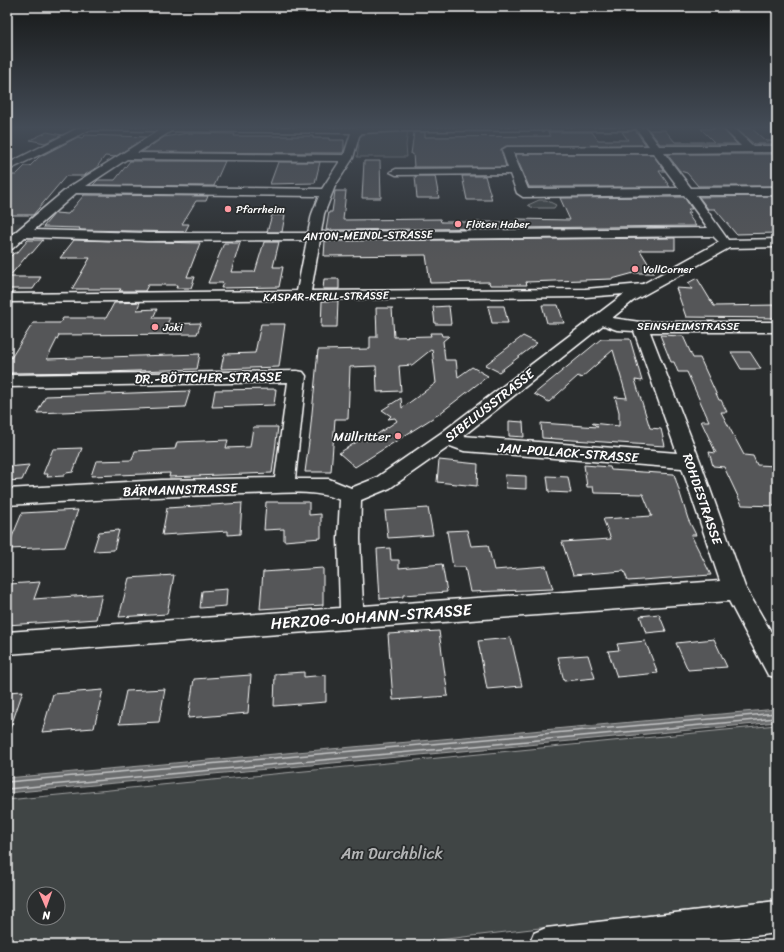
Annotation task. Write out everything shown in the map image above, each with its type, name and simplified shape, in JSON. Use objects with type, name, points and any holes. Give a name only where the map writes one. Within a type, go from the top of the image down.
[{"type":"street","points":[[7,246],[20,233],[73,189],[101,171]]},
{"type":"street","points":[[303,296],[318,214],[326,193],[339,171]]},
{"type":"street","points":[[396,172],[464,171]]},
{"type":"street","points":[[515,171],[523,194],[777,191]]},
{"type":"street","points":[[672,171],[721,238]]},
{"type":"street","points":[[73,189],[326,193]]},
{"type":"street","name":"ANTON-MEINDL-STRASSE","points":[[20,233],[147,237],[313,236],[721,238],[777,243]]},
{"type":"street","name":"SIBELIUSSTRASSE","points":[[350,496],[383,483],[448,438],[628,298],[646,288],[721,238]]},
{"type":"street","name":"KASPAR-KERLL-STRASSE","points":[[7,298],[585,293],[646,288]]},
{"type":"street","name":"SEINSHEIMSTRASSE","points":[[600,319],[617,324],[640,327],[777,327]]},
{"type":"street","name":"ROHDESTRASSE","points":[[640,327],[690,460],[735,590],[777,666]]},
{"type":"street","name":"DR.-BÖTTCHER-STRASSE","points":[[7,381],[297,376],[284,486]]},
{"type":"street","name":"JAN-POLLACK-STRASSE","points":[[448,438],[464,444],[690,460]]},
{"type":"street","name":"BÄRMANNSTRASSE","points":[[7,497],[162,488],[284,486],[329,487],[350,496]]},
{"type":"street","points":[[350,496],[349,539],[352,618]]},
{"type":"street","name":"HERZOG-JOHANN-STRASSE","points":[[7,643],[735,590]]},
{"type":"street","points":[[546,945],[777,917]]},
{"type":"shaded area","points":[[7,222],[24,223],[25,223],[7,239]]},
{"type":"green space","points":[[539,200],[546,200],[556,205],[554,208],[533,208],[528,205]]},
{"type":"green space","name":"Am Durchblick","points":[[777,725],[777,900],[396,945],[7,945],[7,800]]},
{"type":"water","points":[[777,709],[777,722],[7,793],[7,778]]},
{"type":"building","points":[[20,171],[90,171],[83,176],[66,176],[33,215],[7,215],[7,175],[16,175]]},
{"type":"building","points":[[122,171],[220,171],[214,186],[93,185],[98,180],[115,180]]},
{"type":"building","points":[[275,171],[318,171],[315,183],[270,184]]},
{"type":"building","points":[[363,171],[380,171],[381,198],[362,198]]},
{"type":"building","points":[[522,171],[659,171],[670,187],[529,187]]},
{"type":"building","points":[[681,171],[777,171],[777,186],[698,186],[687,173]]},
{"type":"building","points":[[415,176],[435,176],[439,198],[417,198]]},
{"type":"building","points":[[462,176],[485,176],[492,200],[467,200]]},
{"type":"building","points":[[335,191],[346,191],[343,220],[440,219],[441,222],[517,222],[516,219],[570,220],[560,198],[684,197],[692,209],[688,209],[691,213],[687,213],[696,226],[326,230],[329,212],[332,212]]},
{"type":"building","points":[[84,195],[208,196],[206,201],[196,201],[182,224],[189,224],[185,232],[81,230],[79,229],[80,228],[43,227],[55,213],[68,214]]},
{"type":"building","points":[[777,196],[777,233],[736,234],[715,209],[708,209],[699,197]]},
{"type":"building","points":[[272,215],[285,215],[282,232],[267,232]]},
{"type":"building","points":[[675,238],[675,250],[640,250],[654,273],[634,273],[612,279],[526,282],[527,285],[490,285],[489,282],[430,283],[426,255],[324,256],[325,241]]},
{"type":"building","points":[[28,240],[43,240],[32,253],[29,253],[9,277],[41,277],[33,289],[7,289],[7,260],[14,253],[17,253]]},
{"type":"building","points":[[74,240],[200,243],[187,277],[195,277],[191,288],[176,288],[177,285],[148,285],[145,291],[119,291],[121,289],[72,289],[90,258],[60,258]]},
{"type":"building","points":[[264,242],[279,242],[273,267],[283,267],[279,287],[221,288],[223,283],[208,283],[224,243],[240,243],[231,272],[255,272]]},
{"type":"building","points":[[697,278],[714,306],[777,305],[777,318],[686,317],[676,288],[692,289],[688,283]]},
{"type":"building","points":[[324,279],[339,279],[339,289],[323,289]]},
{"type":"building","points":[[322,301],[338,301],[337,327],[321,327]]},
{"type":"building","points":[[140,302],[137,310],[157,309],[153,318],[170,318],[167,324],[201,323],[197,334],[59,335],[47,359],[200,354],[197,369],[7,373],[7,358],[11,358],[33,323],[60,323],[63,318],[106,318],[114,303]]},
{"type":"building","points":[[542,305],[558,305],[564,323],[547,323]]},
{"type":"building","points":[[449,306],[451,324],[435,324],[433,307]]},
{"type":"building","points":[[488,306],[504,306],[508,323],[492,323]]},
{"type":"building","points":[[376,308],[392,308],[394,337],[431,336],[430,333],[441,333],[442,336],[449,336],[443,341],[445,360],[456,360],[458,377],[472,367],[488,376],[439,414],[355,467],[339,453],[363,438],[367,441],[397,421],[395,418],[388,419],[391,416],[382,410],[401,398],[402,408],[436,383],[432,349],[412,365],[399,366],[401,391],[377,392],[376,366],[350,367],[348,419],[335,419],[331,472],[305,472],[318,350],[370,349],[370,337],[377,337]]},
{"type":"building","points":[[261,324],[285,324],[279,367],[221,369],[224,354],[255,353]]},
{"type":"building","points":[[660,335],[683,336],[693,358],[700,358],[719,400],[721,400],[727,412],[721,412],[744,455],[753,456],[757,465],[777,466],[777,506],[742,505],[724,467],[713,466],[709,452],[716,453],[701,421],[709,421],[687,372],[678,372],[674,362],[671,362]]},
{"type":"building","points":[[523,336],[537,343],[499,372],[485,365]]},
{"type":"building","points":[[601,339],[630,339],[642,381],[635,380],[650,428],[661,429],[665,446],[542,438],[541,423],[598,427],[592,423],[619,426],[619,412],[615,397],[627,398],[613,350],[581,378],[578,376],[549,402],[534,394]]},
{"type":"building","points":[[731,352],[750,352],[761,369],[741,369]]},
{"type":"building","points":[[276,389],[274,405],[212,407],[215,390]]},
{"type":"building","points":[[190,391],[185,407],[37,413],[46,396]]},
{"type":"building","points":[[509,421],[523,422],[524,437],[509,436]]},
{"type":"building","points":[[253,427],[278,427],[272,473],[169,477],[170,473],[91,476],[96,461],[132,460],[135,451],[175,449],[177,442],[228,440],[226,448],[250,447]]},
{"type":"building","points":[[82,448],[73,472],[66,473],[64,476],[47,477],[48,474],[43,474],[53,449]]},
{"type":"building","points":[[439,460],[478,464],[477,486],[437,482]]},
{"type":"building","points":[[29,465],[22,480],[7,481],[7,467]]},
{"type":"building","points":[[584,465],[610,467],[611,470],[674,474],[688,519],[696,535],[691,535],[711,575],[628,581],[624,571],[573,575],[562,542],[611,539],[603,519],[652,516],[643,494],[594,493],[593,487],[587,487]]},
{"type":"building","points":[[505,475],[526,476],[526,489],[506,488]]},
{"type":"building","points":[[547,476],[568,477],[571,493],[549,492]]},
{"type":"building","points":[[266,502],[309,502],[309,515],[321,514],[321,538],[284,541],[284,529],[264,530]]},
{"type":"building","points":[[242,503],[240,534],[228,535],[228,531],[162,535],[167,508]]},
{"type":"building","points":[[428,508],[433,535],[388,538],[385,511]]},
{"type":"building","points":[[78,510],[65,547],[7,549],[22,513]]},
{"type":"building","points":[[119,530],[114,550],[93,551],[99,532]]},
{"type":"building","points":[[467,530],[471,546],[488,545],[494,570],[546,566],[553,589],[470,592],[465,567],[453,567],[447,531]]},
{"type":"building","points":[[390,548],[391,560],[399,560],[399,568],[442,564],[447,592],[403,595],[403,597],[380,599],[377,549]]},
{"type":"building","points":[[323,568],[323,605],[260,609],[263,572]]},
{"type":"building","points":[[174,575],[167,614],[119,617],[129,578]]},
{"type":"building","points":[[40,582],[34,599],[102,594],[96,619],[7,625],[7,589],[9,584]]},
{"type":"building","points":[[227,589],[226,606],[200,608],[202,591]]},
{"type":"building","points":[[659,614],[666,631],[646,633],[640,616]]},
{"type":"building","points":[[439,631],[448,696],[393,700],[388,634]]},
{"type":"building","points":[[511,638],[522,686],[487,689],[478,641]]},
{"type":"building","points":[[714,639],[727,667],[688,670],[676,643]]},
{"type":"building","points":[[645,641],[658,673],[617,677],[608,651],[619,650],[617,644]]},
{"type":"building","points":[[588,655],[595,678],[564,681],[558,657]]},
{"type":"building","points":[[304,672],[304,677],[326,675],[326,702],[274,706],[275,674]]},
{"type":"building","points":[[251,675],[248,713],[188,718],[194,679]]},
{"type":"building","points":[[165,689],[159,722],[119,724],[126,691]]},
{"type":"building","points":[[103,690],[94,728],[42,732],[53,694]]},
{"type":"building","points":[[23,691],[9,732],[7,732],[7,692]]},
{"type":"place","name":"Pfarrheim","points":[[228,209]]},
{"type":"place","name":"Flöten Haber","points":[[458,224]]},
{"type":"place","name":"VollCorner","points":[[635,269]]},
{"type":"place","name":"Joki","points":[[155,327]]},
{"type":"place","name":"Müllritter","points":[[398,436]]}]
